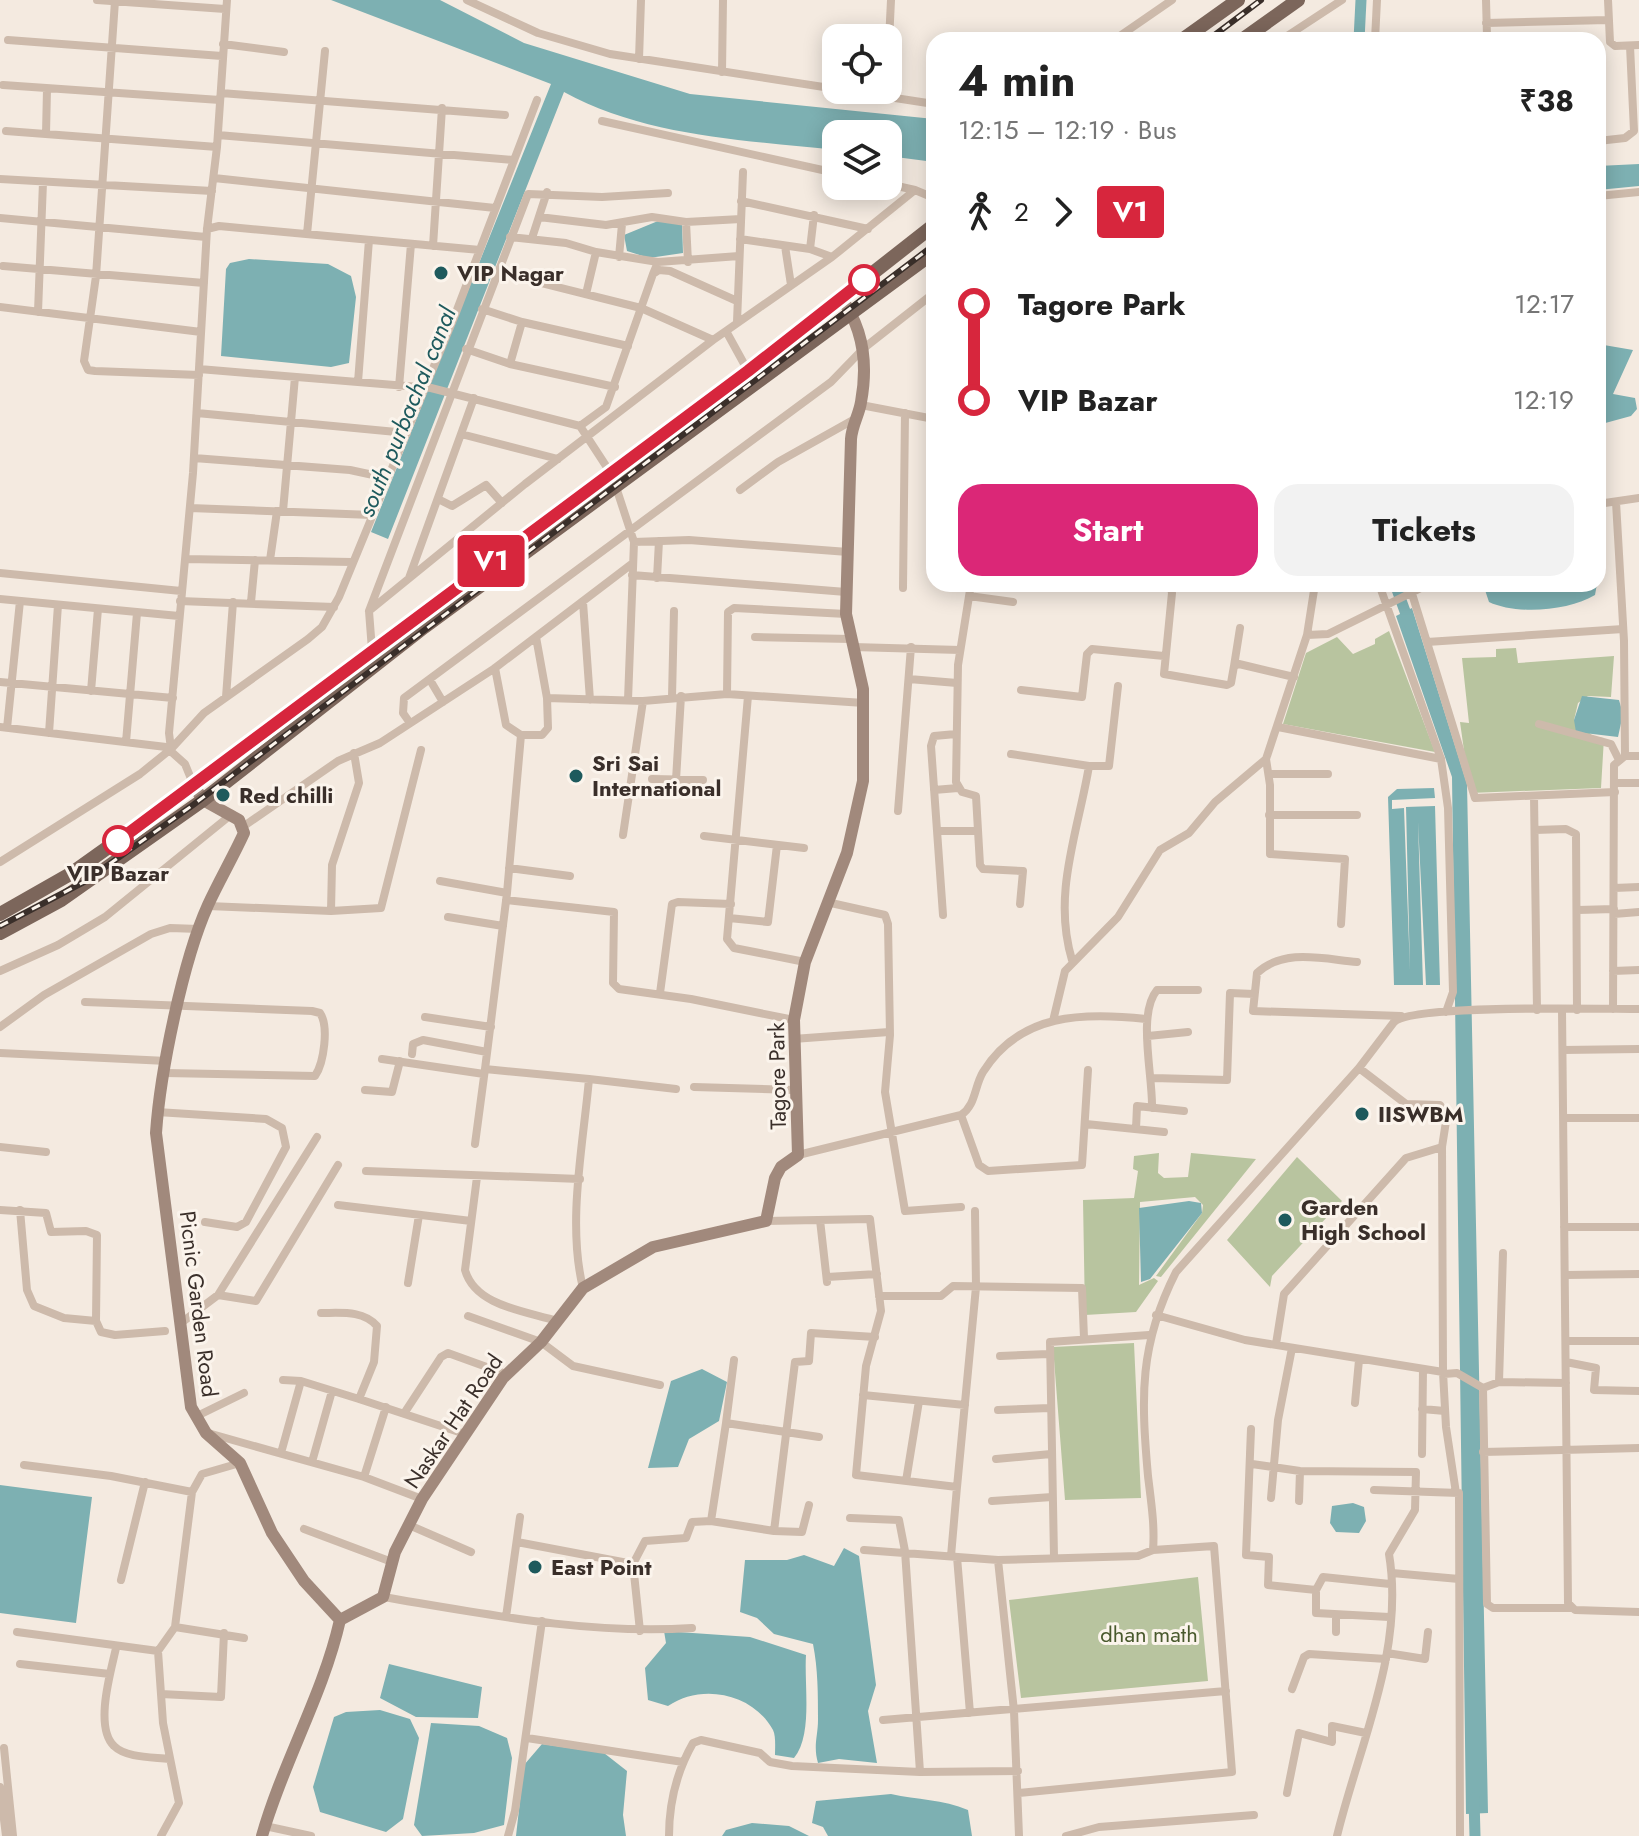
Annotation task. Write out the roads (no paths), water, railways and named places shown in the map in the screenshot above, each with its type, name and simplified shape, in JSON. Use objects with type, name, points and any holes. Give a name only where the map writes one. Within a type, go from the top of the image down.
[{"type":"main road","points":[[1193,32],[1238,0]]},
{"type":"main road","points":[[1253,32],[1298,0]]},
{"type":"main road","points":[[0,933],[72,873],[194,786],[748,371],[926,231]]},
{"type":"main road","points":[[0,914],[34,906],[79,887],[203,800],[424,627],[926,258]]},
{"type":"main road","points":[[72,873],[79,887]]},
{"type":"street","points":[[97,0],[226,5],[217,147],[206,233],[194,458],[179,616],[171,749]]},
{"type":"street","points":[[467,0],[538,33],[639,59],[822,85]]},
{"type":"street","points":[[639,59],[641,0]]},
{"type":"street","points":[[722,72],[723,0]]},
{"type":"street","points":[[890,24],[891,0]]},
{"type":"street","points":[[1126,32],[1172,0]]},
{"type":"street","points":[[1293,32],[1342,0]]},
{"type":"street","points":[[1375,32],[1377,0]]},
{"type":"street","points":[[1485,32],[1486,0]]},
{"type":"street","points":[[1606,140],[1625,138],[1634,131],[1634,46],[1610,42],[1608,0]]},
{"type":"street","points":[[115,1],[96,276],[84,348],[88,370],[295,377],[448,391],[580,426],[610,472]]},
{"type":"street","points":[[1486,23],[1608,20]]},
{"type":"street","points":[[8,40],[222,56]]},
{"type":"street","points":[[223,44],[284,52]]},
{"type":"street","points":[[307,234],[325,51]]},
{"type":"street","points":[[3,85],[108,93],[319,99],[505,115]]},
{"type":"street","points":[[46,134],[47,89]]},
{"type":"street","points":[[902,97],[926,102]]},
{"type":"street","points":[[0,862],[95,806],[171,749],[194,721],[322,627],[334,607],[428,388],[537,100]]},
{"type":"street","points":[[433,246],[442,108]]},
{"type":"street","points":[[602,121],[822,170]]},
{"type":"street","points":[[6,131],[217,147]]},
{"type":"street","points":[[218,135],[513,160]]},
{"type":"street","points":[[737,322],[743,172]]},
{"type":"street","points":[[214,178],[495,208]]},
{"type":"street","points":[[0,179],[212,191]]},
{"type":"street","points":[[38,312],[37,270],[43,182]]},
{"type":"street","points":[[902,188],[925,194]]},
{"type":"street","points":[[532,238],[547,192]]},
{"type":"street","points":[[372,650],[369,611],[448,391],[528,194],[547,192],[602,197],[668,193]]},
{"type":"street","points":[[1606,195],[1639,192]]},
{"type":"street","points":[[369,611],[558,459],[737,322],[868,229],[925,194]]},
{"type":"street","points":[[741,201],[868,229]]},
{"type":"street","points":[[810,249],[814,215]]},
{"type":"street","points":[[539,217],[577,224],[622,224],[652,217],[686,222],[741,219]]},
{"type":"street","points":[[0,218],[99,228],[206,233],[219,226],[480,250]]},
{"type":"street","points":[[686,222],[688,262]]},
{"type":"street","points":[[619,257],[622,224]]},
{"type":"street","points":[[510,237],[532,238],[658,262],[739,256]]},
{"type":"street","points":[[740,239],[810,249],[832,257]]},
{"type":"street","points":[[358,382],[369,240]]},
{"type":"street","points":[[399,387],[411,244]]},
{"type":"street","points":[[785,246],[791,285]]},
{"type":"street","points":[[586,294],[596,252]]},
{"type":"street","points":[[580,426],[606,407],[658,262]]},
{"type":"street","points":[[3,266],[204,283]]},
{"type":"street","points":[[653,274],[670,271],[737,301]]},
{"type":"street","points":[[497,272],[641,308],[713,340]]},
{"type":"street","name":"Tagore Park","points":[[798,1155],[794,1020],[805,962],[831,903],[861,798],[864,703],[846,614],[846,592],[853,420],[861,405],[864,348],[855,310],[841,298]]},
{"type":"street","points":[[410,723],[401,705],[430,680],[831,382],[864,348],[926,299]]},
{"type":"street","points":[[0,307],[201,332]]},
{"type":"street","points":[[482,309],[522,322],[628,346]]},
{"type":"street","points":[[510,364],[522,322]]},
{"type":"street","points":[[726,331],[748,371]]},
{"type":"street","points":[[466,349],[510,364],[615,387]]},
{"type":"street","points":[[270,560],[289,467],[295,377]]},
{"type":"street","points":[[409,579],[474,398]]},
{"type":"street","points":[[861,405],[926,417]]},
{"type":"street","points":[[197,413],[407,433]]},
{"type":"street","points":[[903,588],[905,413]]},
{"type":"street","points":[[740,490],[778,462],[853,420]]},
{"type":"street","points":[[461,434],[558,459]]},
{"type":"street","points":[[194,458],[350,470],[387,478]]},
{"type":"street","points":[[438,499],[452,506],[486,485],[502,503]]},
{"type":"street","points":[[616,487],[634,542],[628,700]]},
{"type":"street","points":[[1606,503],[1639,498]]},
{"type":"street","points":[[1613,1009],[1614,765],[1621,757],[1623,629],[1616,502]]},
{"type":"street","points":[[190,508],[372,515]]},
{"type":"street","points":[[657,578],[659,541]]},
{"type":"street","points":[[634,542],[848,552]]},
{"type":"street","points":[[185,559],[352,562]]},
{"type":"street","points":[[251,602],[255,560]]},
{"type":"street","points":[[20,601],[3,727],[171,749],[185,764],[203,800],[219,811],[232,814],[244,826],[354,753],[380,743],[495,668],[633,563]]},
{"type":"street","points":[[0,573],[233,602],[334,607]]},
{"type":"street","points":[[632,575],[846,592]]},
{"type":"street","points":[[958,788],[957,683],[970,592]]},
{"type":"street","points":[[1172,592],[1164,674],[1220,685],[1231,683],[1240,628]]},
{"type":"street","points":[[1053,1021],[1061,984],[1072,960],[1098,941],[1118,917],[1160,850],[1189,833],[1215,802],[1266,759],[1307,635],[1314,592]]},
{"type":"street","points":[[1383,592],[1441,759],[1448,808],[1453,992],[1450,1012]]},
{"type":"street","points":[[1307,635],[1328,634],[1390,605],[1409,592]]},
{"type":"street","points":[[1410,592],[1475,798],[1534,796],[1639,783]]},
{"type":"street","points":[[969,596],[1013,602]]},
{"type":"street","points":[[0,599],[179,616]]},
{"type":"street","points":[[226,697],[233,602]]},
{"type":"street","points":[[583,602],[590,700]]},
{"type":"street","points":[[49,733],[58,605]]},
{"type":"street","points":[[727,694],[728,612],[734,608],[846,614]]},
{"type":"street","points":[[91,691],[98,609]]},
{"type":"street","points":[[674,611],[676,780]]},
{"type":"street","points":[[126,742],[137,613]]},
{"type":"street","points":[[1427,642],[1623,629]]},
{"type":"street","points":[[495,668],[506,725],[521,735],[545,733],[547,698],[536,637]]},
{"type":"street","points":[[755,637],[960,650]]},
{"type":"street","points":[[898,811],[911,647]]},
{"type":"street","points":[[1021,690],[1082,697],[1087,654],[1092,649],[1164,656]]},
{"type":"street","points":[[1234,666],[1239,664],[1294,677]]},
{"type":"street","points":[[909,679],[957,683]]},
{"type":"street","points":[[430,680],[443,702]]},
{"type":"street","points":[[0,682],[173,698]]},
{"type":"street","points":[[1011,754],[1089,766],[1109,766],[1118,686]]},
{"type":"street","points":[[547,698],[643,701],[727,694],[864,703]]},
{"type":"street","points":[[748,696],[738,840],[727,939],[734,948],[805,962]]},
{"type":"street","points":[[623,835],[643,701]]},
{"type":"street","points":[[1539,724],[1611,744],[1621,757]]},
{"type":"street","points":[[1278,727],[1441,759]]},
{"type":"street","points":[[943,915],[931,740],[939,734],[956,734]]},
{"type":"street","points":[[475,1144],[503,926],[521,735]]},
{"type":"street","points":[[208,906],[373,911],[385,901],[421,750]]},
{"type":"street","points":[[331,911],[332,865],[359,783],[354,753]]},
{"type":"street","points":[[1621,757],[1639,756]]},
{"type":"street","points":[[1266,759],[1269,774],[1269,849],[1274,857],[1345,859],[1341,924]]},
{"type":"street","points":[[1072,960],[1064,923],[1064,890],[1089,766]]},
{"type":"street","points":[[1269,774],[1328,774]]},
{"type":"street","points":[[652,779],[703,780]]},
{"type":"street","points":[[934,790],[958,788],[976,796],[978,860],[983,869],[1023,871],[1020,904]]},
{"type":"street","points":[[1534,796],[1537,1010]]},
{"type":"street","points":[[0,971],[58,945],[105,917],[232,814]]},
{"type":"street","points":[[1269,815],[1357,815]]},
{"type":"street","name":"Picnic Garden Road","points":[[244,826],[244,833],[199,929],[166,1067],[156,1133],[186,1377],[195,1417],[206,1433],[240,1463],[272,1533],[304,1581],[340,1620]]},
{"type":"street","points":[[1535,830],[1566,829],[1576,834],[1577,1010]]},
{"type":"street","points":[[937,831],[978,831]]},
{"type":"street","points":[[704,836],[804,848]]},
{"type":"street","points":[[729,918],[763,923],[770,918],[777,845]]},
{"type":"street","points":[[509,868],[570,876]]},
{"type":"street","points":[[440,881],[506,896],[614,912],[615,987],[794,1020]]},
{"type":"street","points":[[1614,888],[1639,887]]},
{"type":"street","points":[[831,903],[885,915],[889,1032],[885,1092],[905,1211],[961,1207]]},
{"type":"street","points":[[660,993],[672,904],[731,904]]},
{"type":"street","points":[[1578,910],[1639,912]]},
{"type":"street","points":[[448,917],[503,926]]},
{"type":"street","points":[[0,1027],[44,995],[151,934],[170,928],[199,929]]},
{"type":"street","points":[[1357,962],[1278,959],[1257,973],[1253,1011],[1401,1016],[1450,1012],[1639,1009]]},
{"type":"street","points":[[1613,971],[1639,970]]},
{"type":"street","points":[[1152,1108],[1153,1078],[1146,1019],[1157,990],[1198,990]]},
{"type":"street","points":[[1153,1078],[1227,1080],[1230,993],[1254,994]]},
{"type":"street","points":[[0,1053],[307,1078],[315,1076],[320,1069],[325,1020],[320,1013],[85,1002]]},
{"type":"street","points":[[1562,1010],[1570,1608]]},
{"type":"street","points":[[957,1487],[856,1475],[866,1366],[881,1311],[870,1219],[766,1221],[775,1178],[781,1167],[798,1155],[961,1115],[971,1109],[981,1076],[1010,1039],[1023,1030],[1053,1021],[1102,1015],[1146,1019]]},
{"type":"street","points":[[1153,1550],[1144,1372],[1149,1335],[1156,1315],[1176,1272],[1359,1068],[1401,1016]]},
{"type":"street","points":[[425,1017],[491,1027]]},
{"type":"street","points":[[793,1039],[889,1032]]},
{"type":"street","points":[[1148,1036],[1188,1032]]},
{"type":"street","points":[[412,1054],[413,1044],[423,1040],[487,1052]]},
{"type":"street","points":[[1563,1050],[1639,1049]]},
{"type":"street","points":[[382,1059],[676,1089]]},
{"type":"street","points":[[365,1090],[392,1092],[400,1061]]},
{"type":"street","points":[[1359,1068],[1406,1104],[1440,1105],[1447,1115],[1442,1147],[1443,1373],[1445,1411],[1456,1493],[1459,1493],[1460,1836]]},
{"type":"street","points":[[961,1115],[979,1165],[988,1171],[1082,1165],[1088,1070]]},
{"type":"street","points":[[583,1288],[578,1269],[580,1179],[589,1079]]},
{"type":"street","points":[[694,1087],[794,1090]]},
{"type":"street","points":[[1136,1129],[1137,1106],[1184,1111]]},
{"type":"street","points":[[157,1112],[266,1119],[282,1128],[286,1147],[246,1222],[237,1227],[205,1222]]},
{"type":"street","points":[[1564,1118],[1639,1118]]},
{"type":"street","points":[[1086,1124],[1164,1132]]},
{"type":"street","points":[[181,1323],[218,1295],[317,1137]]},
{"type":"street","points":[[0,1147],[46,1152]]},
{"type":"street","points":[[1276,1344],[1284,1294],[1406,1158],[1412,1153],[1438,1151],[1442,1147]]},
{"type":"street","points":[[218,1295],[256,1301],[338,1165]]},
{"type":"street","points":[[366,1171],[580,1179]]},
{"type":"street","points":[[477,1177],[465,1270],[472,1288],[486,1298],[557,1321]]},
{"type":"street","points":[[338,1205],[471,1221]]},
{"type":"street","points":[[0,1210],[46,1213],[51,1232],[86,1231],[97,1235],[96,1321],[101,1332],[108,1335],[165,1331]]},
{"type":"street","points":[[20,1210],[27,1290],[34,1306],[64,1318],[96,1321]]},
{"type":"street","points":[[970,1713],[954,1557],[957,1487],[976,1287],[975,1211]]},
{"type":"street","points":[[408,1283],[419,1215]]},
{"type":"street","points":[[820,1220],[827,1280],[877,1274]]},
{"type":"street","name":"Naskar Hat Road","points":[[383,1597],[392,1562],[422,1499],[506,1374],[541,1342],[583,1288],[653,1247],[766,1221]]},
{"type":"street","points":[[1564,1227],[1639,1227]]},
{"type":"street","points":[[1499,1382],[1503,1253]]},
{"type":"street","points":[[1566,1275],[1639,1274]]},
{"type":"street","points":[[879,1296],[941,1296],[953,1286],[1082,1288],[1084,1338]]},
{"type":"street","points":[[321,1313],[354,1313],[369,1318],[377,1326],[374,1362],[359,1399]]},
{"type":"street","points":[[1156,1315],[1203,1330],[1292,1348],[1457,1373],[1482,1386],[1499,1382],[1566,1383]]},
{"type":"street","points":[[468,1316],[541,1342],[573,1366],[660,1385]]},
{"type":"street","points":[[774,1531],[789,1433],[795,1362],[809,1361],[811,1333],[875,1337]]},
{"type":"street","points":[[1054,1557],[1049,1354],[1052,1340],[1149,1335]]},
{"type":"street","points":[[1566,1341],[1639,1341]]},
{"type":"street","points":[[1271,1498],[1277,1467],[1278,1420],[1292,1348]]},
{"type":"street","points":[[405,1412],[441,1357],[448,1353],[506,1374]]},
{"type":"street","points":[[1000,1356],[1049,1354]]},
{"type":"street","points":[[711,1521],[734,1360]]},
{"type":"street","points":[[1355,1403],[1359,1360]]},
{"type":"street","points":[[1566,1362],[1596,1368],[1594,1390],[1639,1391]]},
{"type":"street","points":[[1422,1454],[1423,1369]]},
{"type":"street","points":[[283,1380],[301,1381],[405,1412],[465,1434]]},
{"type":"street","points":[[281,1453],[301,1381]]},
{"type":"street","points":[[1482,1386],[1487,1604],[1493,1608],[1639,1612]]},
{"type":"street","points":[[312,1462],[332,1391]]},
{"type":"street","points":[[195,1417],[244,1393]]},
{"type":"street","points":[[863,1395],[965,1405]]},
{"type":"street","points":[[906,1481],[919,1401]]},
{"type":"street","points":[[364,1477],[386,1407]]},
{"type":"street","points":[[998,1410],[1050,1408]]},
{"type":"street","points":[[1422,1409],[1445,1411]]},
{"type":"street","points":[[726,1423],[819,1437]]},
{"type":"street","points":[[1251,1429],[1246,1555],[1269,1557],[1268,1585],[1316,1590]]},
{"type":"street","points":[[206,1433],[364,1477],[422,1499]]},
{"type":"street","points":[[1483,1452],[1639,1448]]},
{"type":"street","points":[[996,1459],[1051,1454]]},
{"type":"street","points":[[161,1836],[179,1803],[169,1759],[158,1651],[175,1627],[192,1492],[202,1474],[240,1463]]},
{"type":"street","points":[[1252,1464],[1300,1471],[1416,1472],[1415,1510],[1389,1554],[1392,1573],[1386,1656],[1337,1836]]},
{"type":"street","points":[[24,1465],[145,1482],[192,1492]]},
{"type":"street","points":[[1299,1501],[1300,1471]]},
{"type":"street","points":[[121,1580],[145,1482]]},
{"type":"street","points":[[1374,1490],[1456,1493]]},
{"type":"street","points":[[992,1501],[1052,1497]]},
{"type":"street","points":[[640,1631],[633,1564],[645,1541],[686,1538],[692,1522],[711,1521],[802,1532],[809,1505]]},
{"type":"street","points":[[506,1617],[520,1517]]},
{"type":"street","points":[[850,1518],[899,1520],[905,1551],[920,1772]]},
{"type":"street","points":[[409,1525],[471,1552]]},
{"type":"street","points":[[304,1529],[392,1562]]},
{"type":"street","points":[[517,1542],[633,1564]]},
{"type":"street","points":[[864,1550],[998,1560],[1138,1556],[1153,1550],[1214,1546],[1232,1772],[1019,1793]]},
{"type":"street","points":[[998,1560],[1014,1711],[1019,1836]]},
{"type":"street","points":[[1392,1573],[1459,1579]]},
{"type":"street","points":[[1389,1617],[1316,1613],[1316,1590],[1323,1577],[1390,1584]]},
{"type":"street","points":[[311,1836],[264,1831],[277,1785],[327,1668],[340,1620],[383,1597],[506,1617],[640,1631],[692,1628]]},
{"type":"street","points":[[1336,1615],[1336,1632]]},
{"type":"street","points":[[508,1836],[527,1738],[542,1621]]},
{"type":"street","points":[[175,1627],[244,1638]]},
{"type":"street","points":[[17,1632],[116,1648],[158,1651]]},
{"type":"street","points":[[1292,1689],[1304,1657],[1309,1654],[1425,1659],[1428,1632]]},
{"type":"street","points":[[161,1694],[221,1697],[224,1633]]},
{"type":"street","points":[[116,1648],[106,1715],[113,1746],[134,1754],[169,1759]]},
{"type":"street","points":[[20,1664],[110,1674]]},
{"type":"street","points":[[883,1720],[1226,1691]]},
{"type":"street","points":[[1287,1793],[1299,1733],[1332,1742],[1332,1726],[1366,1733]]},
{"type":"street","points":[[527,1738],[683,1762]]},
{"type":"street","points":[[669,1836],[669,1814],[683,1762],[693,1743],[701,1740],[760,1753],[770,1762],[792,1766],[920,1772],[1018,1771]]},
{"type":"street","points":[[4,1748],[13,1836]]},
{"type":"street","points":[[0,1787],[6,1836]]},
{"type":"street","points":[[1066,1836],[1254,1815]]},
{"type":"water","points":[[331,0],[440,0],[524,43],[690,94],[926,118],[926,161],[902,158],[902,120],[822,120],[822,149],[732,139],[662,127],[628,119],[564,92],[388,539],[371,532],[551,84]]},
{"type":"water","points":[[1639,164],[1639,186],[1606,189],[1606,166]]},
{"type":"water","points":[[658,221],[682,223],[683,253],[649,258],[627,251],[624,235]]},
{"type":"water","points":[[249,259],[328,264],[351,276],[356,297],[349,363],[331,367],[221,356],[226,269],[230,263]]},
{"type":"water","points":[[1606,345],[1633,350],[1613,394],[1635,398],[1637,409],[1631,416],[1606,423]]},
{"type":"water","points":[[1486,592],[1596,592],[1584,600],[1557,608],[1513,609],[1489,602]]},
{"type":"water","points":[[1412,608],[1467,784],[1488,1813],[1466,1814],[1452,777],[1396,616]]},
{"type":"water","points":[[1582,696],[1619,700],[1623,714],[1618,737],[1576,732],[1574,720]]},
{"type":"water","points":[[1434,788],[1435,798],[1392,800],[1392,809],[1404,808],[1410,971],[1406,807],[1435,806],[1440,985],[1426,985],[1418,822],[1423,985],[1394,985],[1388,797],[1397,789]]},
{"type":"water","points":[[1189,1201],[1201,1203],[1202,1213],[1150,1279],[1141,1282],[1139,1208]]},
{"type":"water","points":[[702,1369],[727,1382],[719,1421],[689,1439],[678,1467],[648,1468],[671,1381]]},
{"type":"water","points":[[0,1485],[92,1497],[76,1623],[0,1613]]},
{"type":"water","points":[[1353,1503],[1364,1507],[1366,1521],[1359,1533],[1336,1532],[1330,1523],[1332,1506]]},
{"type":"water","points":[[844,1548],[859,1556],[876,1685],[868,1711],[877,1763],[839,1759],[818,1763],[817,1682],[813,1644],[774,1634],[757,1618],[740,1612],[745,1560],[787,1560],[804,1555],[834,1566]]},
{"type":"water","points":[[664,1631],[750,1637],[806,1655],[806,1723],[800,1748],[794,1758],[775,1755],[773,1730],[753,1707],[740,1700],[710,1694],[696,1695],[668,1706],[648,1700],[645,1668],[666,1643]]},
{"type":"water","points":[[389,1664],[482,1687],[478,1718],[416,1717],[380,1698]]},
{"type":"water","points":[[380,1710],[410,1719],[419,1738],[403,1819],[386,1832],[320,1812],[313,1787],[334,1717],[346,1712]]},
{"type":"water","points":[[431,1723],[479,1726],[507,1738],[512,1758],[504,1825],[474,1833],[422,1836],[414,1825]]},
{"type":"water","points":[[542,1744],[604,1753],[627,1771],[623,1815],[626,1836],[516,1836],[524,1765]]},
{"type":"water","points":[[891,1794],[968,1810],[972,1836],[828,1836],[823,1827],[812,1823],[816,1801]]},
{"type":"water","points":[[752,1823],[789,1826],[809,1836],[722,1836],[726,1830]]},
{"type":"waterway","points":[[1359,32],[1361,0]]},
{"type":"waterway","points":[[1398,592],[1410,625]]},
{"type":"waterway","points":[[1474,1798],[1475,1836]]},
{"type":"railway","points":[[1219,32],[1261,0]]},
{"type":"railway","points":[[0,926],[84,882],[193,805],[926,251]]},
{"type":"place","name":"VIP Nagar","points":[[441,273]]},
{"type":"place","name":"Sri Sai International","points":[[576,776]]},
{"type":"place","name":"Red chilli","points":[[223,795]]},
{"type":"place","name":"VIP Bazar","points":[[118,841]]},
{"type":"place","name":"IISWBM","points":[[1362,1114]]},
{"type":"place","name":"Garden High School","points":[[1285,1220]]},
{"type":"place","name":"East Point","points":[[535,1567]]},
{"type":"water label","name":"south purbachal canal","points":[[407,412]]},
{"type":"park label","name":"dhan math","points":[[1149,1634]]}]
